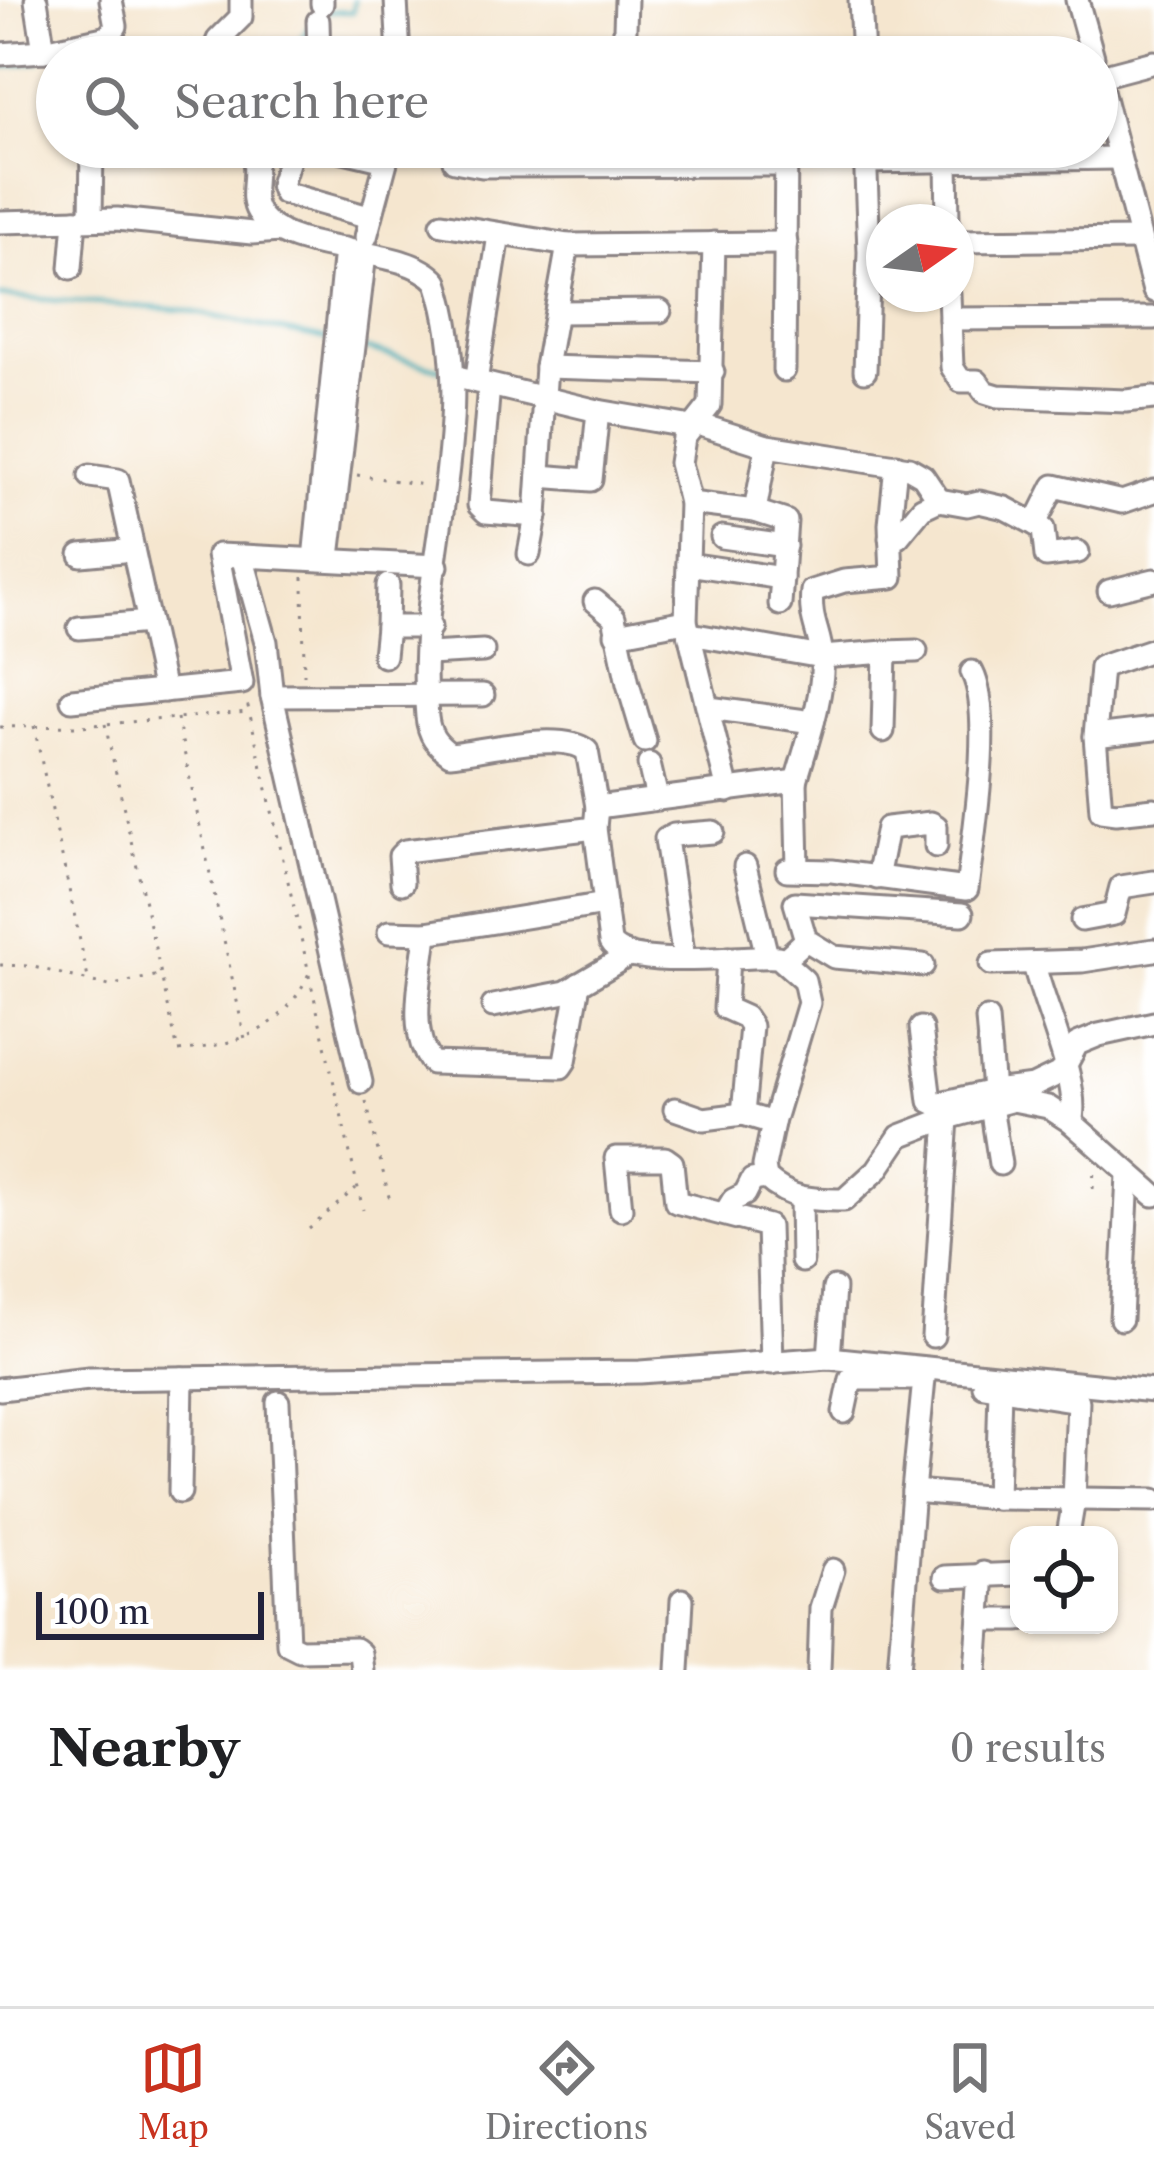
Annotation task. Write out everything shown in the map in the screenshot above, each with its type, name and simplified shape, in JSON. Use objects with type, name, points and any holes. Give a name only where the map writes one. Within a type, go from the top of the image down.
[{"type":"street","points":[[36,0],[42,36]]},
{"type":"street","points":[[101,0],[108,36]]},
{"type":"street","points":[[109,36],[116,26],[111,0]]},
{"type":"street","points":[[225,36],[241,17],[241,0]]},
{"type":"street","points":[[396,0],[398,36]]},
{"type":"street","points":[[625,36],[626,0]]},
{"type":"street","points":[[860,0],[862,36]]},
{"type":"street","points":[[1077,0],[1087,36]]},
{"type":"street","points":[[0,54],[36,52]]},
{"type":"street","points":[[1118,67],[1154,62]]},
{"type":"street","points":[[1118,158],[1154,290]]},
{"type":"street","points":[[71,268],[89,168]]},
{"type":"street","points":[[256,168],[255,207],[280,231]]},
{"type":"street","points":[[284,193],[281,185],[286,168]]},
{"type":"street","points":[[321,559],[361,239],[384,168]]},
{"type":"street","points":[[784,370],[786,168]]},
{"type":"street","points":[[865,371],[869,252],[866,168]]},
{"type":"street","points":[[947,168],[948,204]]},
{"type":"street","points":[[254,190],[284,193],[437,281],[453,372],[428,653],[427,719],[435,743],[450,754],[558,741],[582,746],[590,757],[605,904],[615,951],[684,959],[776,958],[806,940]]},
{"type":"street","points":[[0,221],[83,220],[361,239]]},
{"type":"street","points":[[442,224],[568,245],[786,243]]},
{"type":"street","points":[[499,235],[480,379],[479,505],[486,512],[536,517]]},
{"type":"street","points":[[321,559],[338,472],[361,239]]},
{"type":"street","points":[[974,241],[1138,239]]},
{"type":"street","points":[[714,243],[710,405],[684,438],[680,463],[690,503],[688,628],[728,790]]},
{"type":"street","points":[[529,554],[536,517],[546,367],[568,245]]},
{"type":"street","points":[[558,312],[660,311]]},
{"type":"street","points":[[950,312],[952,367],[961,381],[977,381],[988,394],[1126,401],[1154,398]]},
{"type":"street","points":[[950,319],[1154,318]]},
{"type":"street","points":[[546,367],[713,372]]},
{"type":"street","points":[[453,372],[598,412],[695,425],[766,446],[896,465],[923,476],[939,500]]},
{"type":"street","points":[[539,476],[590,480],[598,412]]},
{"type":"street","points":[[755,512],[766,446]]},
{"type":"street","points":[[896,465],[891,578],[844,580],[814,588],[811,618],[822,657],[813,722],[796,781],[797,870],[967,889],[981,696],[972,672]]},
{"type":"street","points":[[90,476],[118,480],[164,691]]},
{"type":"street","points":[[1035,524],[1054,486],[1122,502],[1154,490]]},
{"type":"street","points":[[890,538],[898,536],[922,508],[939,500],[992,505],[1035,524],[1043,529],[1046,556],[1078,552]]},
{"type":"street","points":[[690,503],[786,521],[780,604]]},
{"type":"street","points":[[722,537],[785,546]]},
{"type":"street","points":[[81,555],[133,550]]},
{"type":"street","points":[[72,700],[242,683],[218,555],[437,566]]},
{"type":"street","points":[[242,556],[266,642],[272,696],[361,1082]]},
{"type":"street","points":[[688,564],[782,578]]},
{"type":"street","points":[[1109,591],[1154,580]]},
{"type":"street","points":[[384,656],[388,585]]},
{"type":"street","points":[[595,602],[610,611],[645,741]]},
{"type":"street","points":[[79,628],[149,622]]},
{"type":"street","points":[[387,627],[430,627]]},
{"type":"street","points":[[616,634],[688,628],[822,657],[916,652]]},
{"type":"street","points":[[1154,649],[1100,667],[1095,736],[1101,811],[1154,808]]},
{"type":"street","points":[[428,653],[484,651]]},
{"type":"street","points":[[883,730],[885,652]]},
{"type":"street","points":[[272,696],[428,687],[483,695]]},
{"type":"street","points":[[709,708],[813,722]]},
{"type":"street","points":[[1095,736],[1154,729]]},
{"type":"street","points":[[650,764],[657,798]]},
{"type":"street","points":[[402,883],[400,856],[405,851],[596,817],[657,798],[796,781]]},
{"type":"street","points":[[878,878],[887,828],[932,823],[936,846]]},
{"type":"street","points":[[684,959],[666,839],[713,832]]},
{"type":"street","points":[[745,866],[776,958],[803,980],[809,1003],[764,1166],[766,1178],[785,1194],[844,1200],[865,1184],[900,1136],[1058,1075],[1077,1044],[1154,1022]]},
{"type":"street","points":[[1082,920],[1114,914],[1121,887],[1154,882]]},
{"type":"street","points":[[923,965],[834,957],[806,940],[795,903],[962,914]]},
{"type":"street","points":[[388,932],[426,933],[605,904]]},
{"type":"street","points":[[426,933],[419,1024],[425,1056],[432,1063],[561,1066],[579,984]]},
{"type":"street","points":[[992,964],[1034,964],[1154,950]]},
{"type":"street","points":[[493,1006],[566,992],[627,956]]},
{"type":"street","points":[[728,958],[725,1008],[746,1017],[752,1026],[743,1114]]},
{"type":"street","points":[[1034,964],[1074,1099],[1071,1122]]},
{"type":"street","points":[[987,1019],[1000,1165]]},
{"type":"street","points":[[921,1028],[932,1103],[992,1098],[1033,1102],[1071,1122],[1154,1195]]},
{"type":"street","points":[[675,1109],[704,1119],[743,1114],[773,1123]]},
{"type":"street","points":[[933,1336],[947,1118]]},
{"type":"street","points":[[621,1209],[616,1158],[665,1157],[672,1163],[676,1202],[770,1229],[772,1363]]},
{"type":"street","points":[[1121,1318],[1128,1175]]},
{"type":"street","points":[[725,1213],[752,1180],[766,1178]]},
{"type":"street","points":[[801,1199],[802,1261]]},
{"type":"street","points":[[829,1358],[834,1288]]},
{"type":"street","points":[[0,1389],[89,1379],[640,1372],[829,1358],[1154,1391]]},
{"type":"street","points":[[181,1492],[182,1378]]},
{"type":"street","points":[[844,1412],[851,1379],[923,1379],[1078,1401],[1070,1526]]},
{"type":"street","points":[[899,1670],[923,1379]]},
{"type":"street","points":[[997,1498],[1000,1388]]},
{"type":"street","points":[[278,1402],[289,1644],[300,1649],[355,1649],[360,1652],[362,1670]]},
{"type":"street","points":[[913,1491],[997,1498],[1154,1500]]},
{"type":"street","points":[[819,1670],[821,1608],[832,1570]]},
{"type":"street","points":[[976,1670],[983,1573]]},
{"type":"street","points":[[945,1577],[1010,1574]]},
{"type":"street","points":[[678,1670],[682,1600]]},
{"type":"street","points":[[980,1619],[1010,1620]]},
{"type":"path","points":[[338,472],[444,488]]},
{"type":"path","points":[[242,683],[363,1210]]},
{"type":"path","points":[[0,727],[249,712]]},
{"type":"path","points":[[177,718],[245,1040]]},
{"type":"path","points":[[105,724],[178,1051],[245,1040],[298,998],[309,973]]},
{"type":"path","points":[[34,726],[89,983]]},
{"type":"path","points":[[0,965],[30,966],[109,986],[161,975]]},
{"type":"path","points":[[361,1082],[390,1202]]},
{"type":"path","points":[[309,1228],[358,1186]]},
{"type":"waterway","points":[[323,11],[353,12],[354,0]]},
{"type":"waterway","points":[[304,36],[309,28]]},
{"type":"waterway","points":[[0,68],[36,62]]},
{"type":"waterway","points":[[0,296],[183,310],[328,340]]},
{"type":"waterway","points":[[362,348],[444,370]]}]
